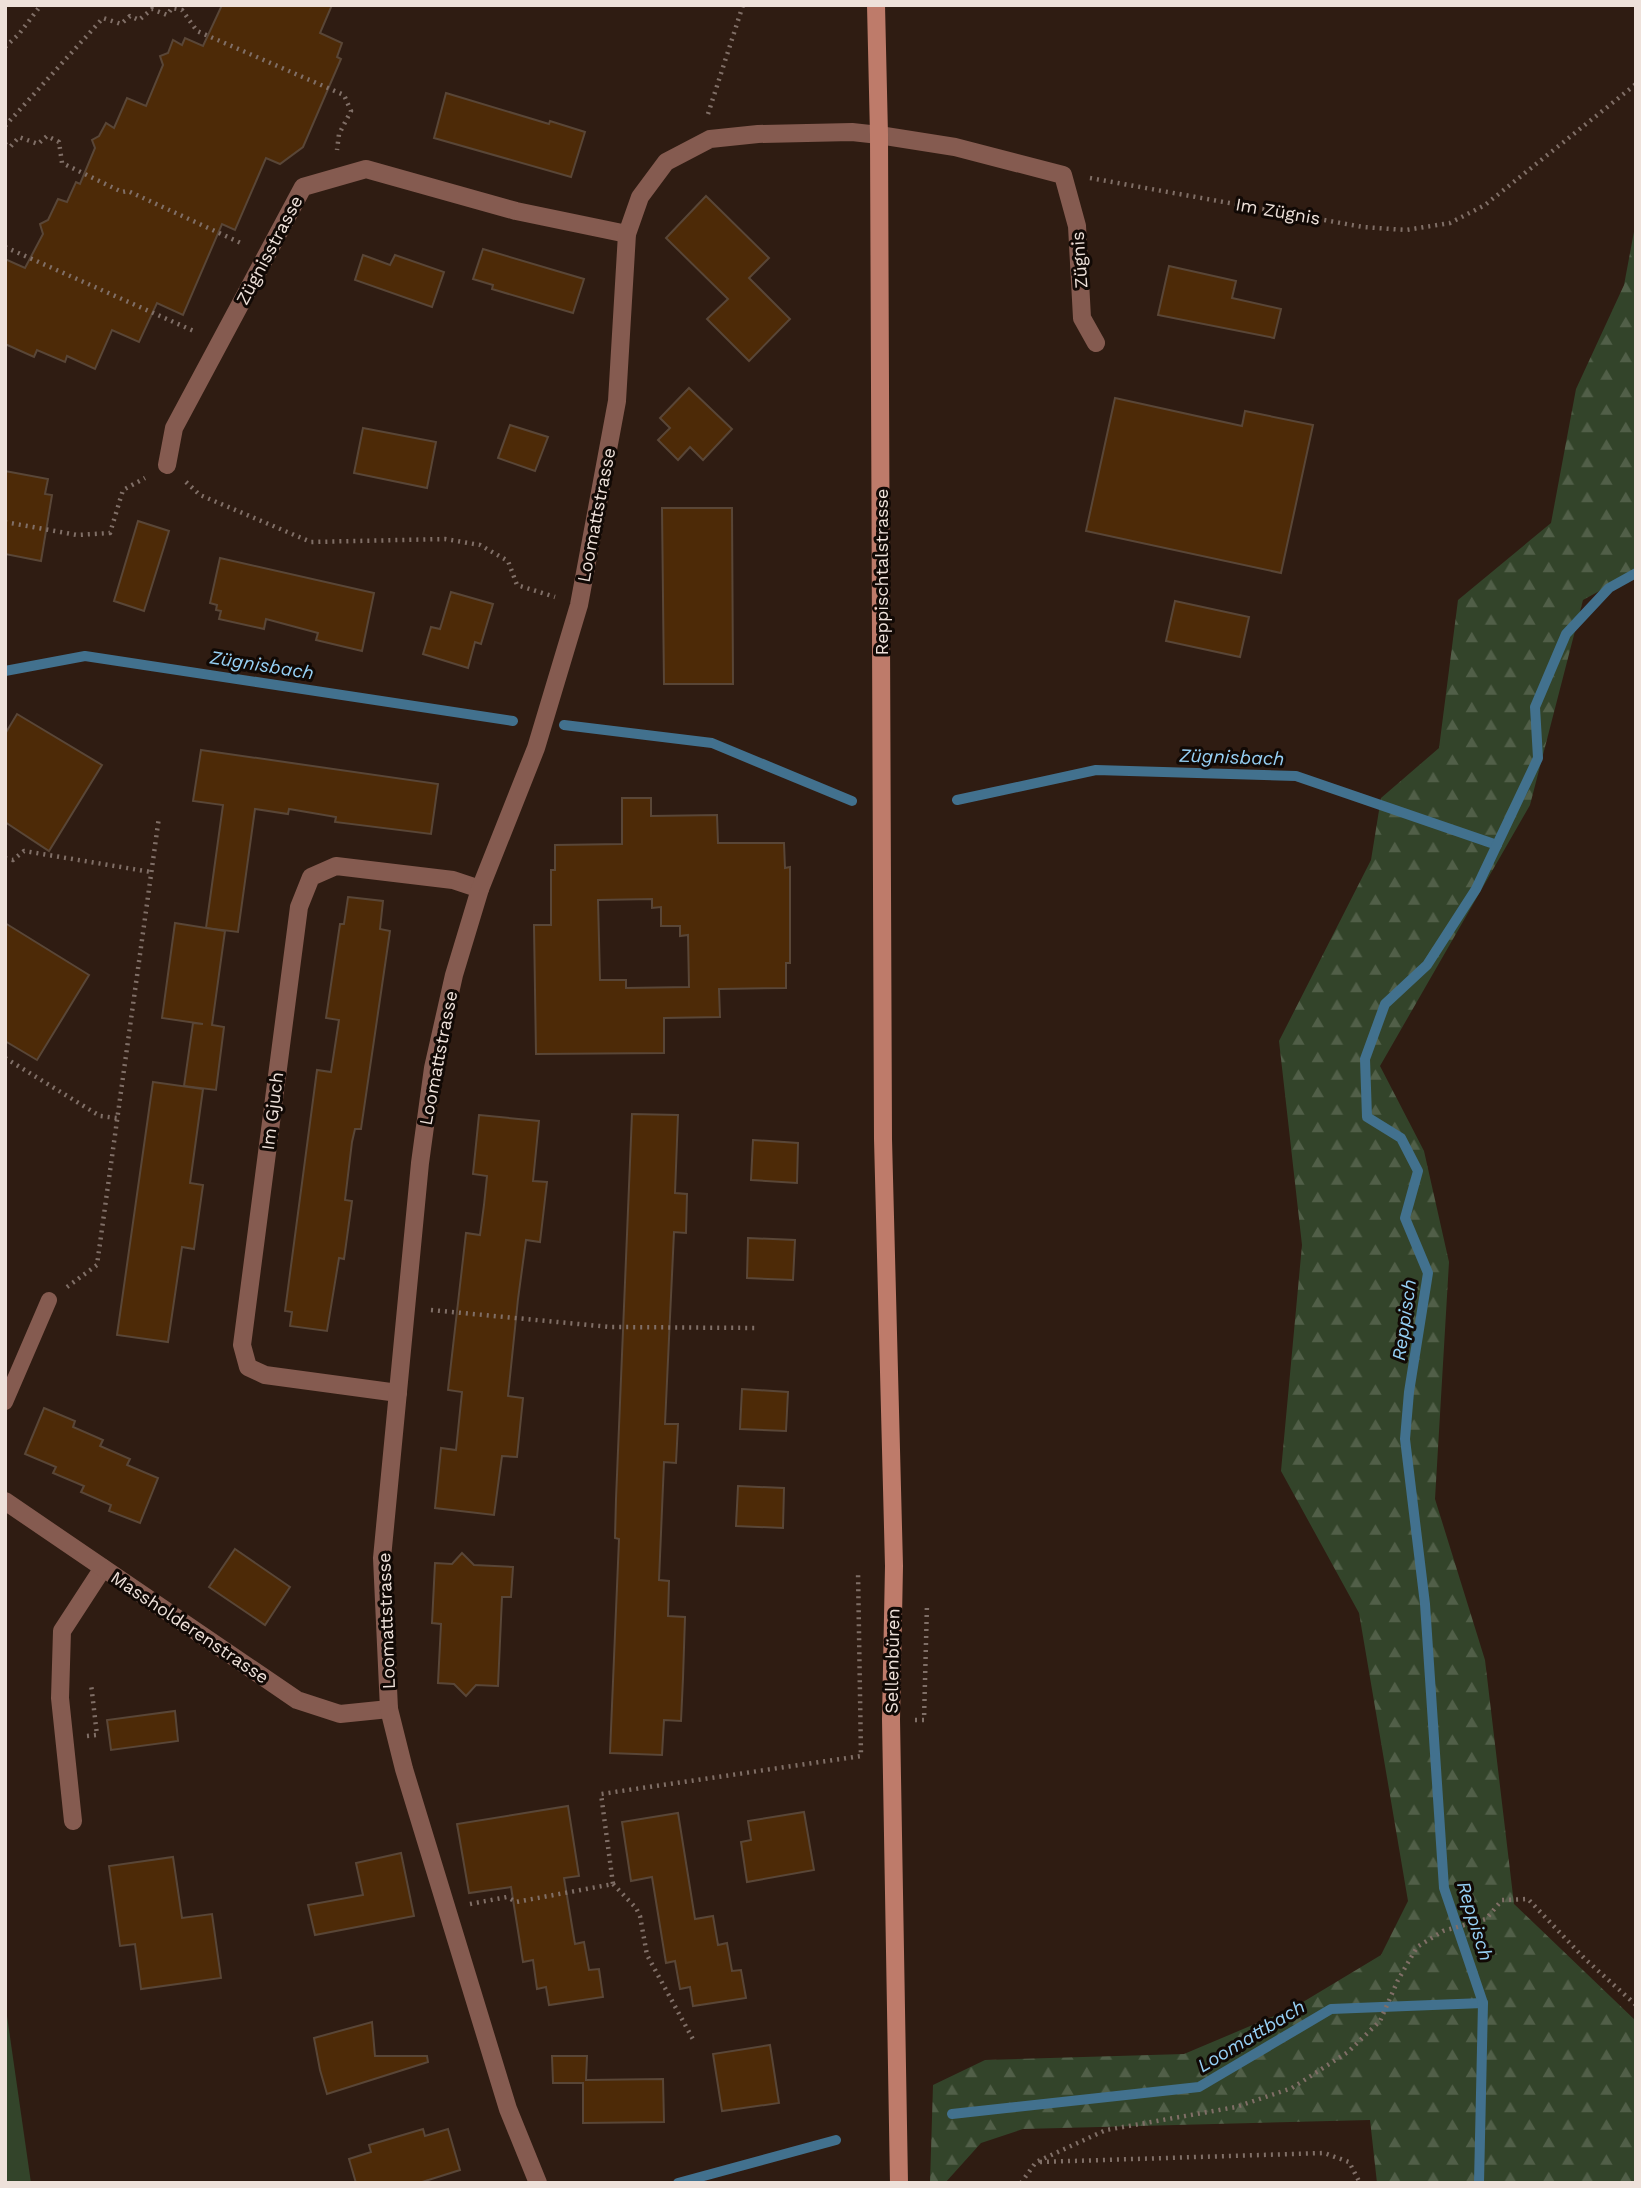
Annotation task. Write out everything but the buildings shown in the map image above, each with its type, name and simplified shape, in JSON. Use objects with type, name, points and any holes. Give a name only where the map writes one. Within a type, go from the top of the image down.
[{"type":"main road","name":"Reppischtalstrasse","points":[[876,5],[879,135],[883,1139]]},
{"type":"main road","name":"Sellenbüren","points":[[883,1139],[894,1566],[891,1719],[899,2183]]},
{"type":"street","name":"Loomattstrasse","points":[[538,2183],[508,2109],[404,1769],[389,1709],[382,1558],[406,1307],[433,1068],[454,975],[480,889],[536,748],[579,605],[617,401],[627,234],[640,197],[666,162],[710,139],[852,132],[879,135]]},
{"type":"street","points":[[879,135],[955,147],[1063,174]]},
{"type":"street","name":"Zügnisstrasse","points":[[167,465],[174,428],[303,187],[366,169],[516,211],[627,234]]},
{"type":"street","name":"Zügnis","points":[[1063,174],[1077,226],[1082,318],[1096,343]]},
{"type":"street","name":"Im Gjuch","points":[[398,1393],[265,1375],[248,1367],[242,1345],[299,907],[311,877],[336,866],[453,880],[480,889]]},
{"type":"street","name":"Massholderenstrasse","points":[[5,1501],[297,1700],[340,1714],[389,1709]]},
{"type":"street","points":[[73,1821],[60,1698],[62,1631],[103,1568]]},
{"type":"lane","points":[[5,1402],[49,1300]]},
{"type":"path","points":[[5,47],[19,34],[41,5]]},
{"type":"path","points":[[710,139],[707,118],[744,5]]},
{"type":"path","points":[[5,125],[103,18],[121,24],[130,16],[139,20],[152,9],[167,15],[172,8],[182,10],[197,31],[344,95],[351,111],[340,134],[332,179]]},
{"type":"path","name":"Im Zügnis","points":[[1063,174],[1363,227],[1406,230],[1450,223],[1485,205],[1636,84]]},
{"type":"path","points":[[5,144],[10,147],[19,137],[38,145],[47,136],[59,142],[62,163],[266,255]]},
{"type":"path","points":[[5,247],[219,343]]},
{"type":"path","points":[[5,522],[77,535],[110,533],[123,490],[167,465],[200,495],[311,542],[445,538],[480,545],[508,561],[517,586],[579,605]]},
{"type":"path","points":[[49,1300],[97,1265],[159,817]]},
{"type":"path","points":[[5,858],[13,860],[23,851],[151,872]]},
{"type":"path","points":[[5,1058],[100,1116],[117,1118]]},
{"type":"path","points":[[406,1307],[610,1327],[759,1328]]},
{"type":"path","points":[[695,2043],[647,1955],[636,1908],[613,1884],[601,1794],[861,1756],[858,1571]]},
{"type":"path","points":[[447,1911],[507,1897],[516,1902],[613,1884]]},
{"type":"path","points":[[1021,2183],[1036,2162],[1106,2130],[1236,2107],[1292,2088],[1348,2052],[1380,2021],[1398,1980],[1417,1947],[1443,1931],[1486,1919],[1502,1900],[1528,1899],[1584,1958],[1636,2006]]},
{"type":"path","points":[[1036,2162],[1325,2152],[1349,2162],[1360,2183]]},
{"type":"green space","points":[[1636,221],[1636,576],[1614,583],[1583,600],[1530,805],[1380,1066],[1424,1151],[1449,1262],[1435,1499],[1485,1660],[1514,1904],[1636,2021],[1636,2183],[1377,2183],[1370,2120],[1023,2129],[981,2143],[945,2183],[930,2183],[933,2085],[985,2060],[1184,2054],[1293,2008],[1381,1955],[1408,1901],[1359,1613],[1281,1471],[1302,1245],[1279,1041],[1371,860],[1381,798],[1439,748],[1458,600],[1551,523],[1576,389],[1624,285]]},
{"type":"green space","points":[[5,2002],[31,2183],[5,2183]]},
{"type":"waterway","name":"Reppisch","points":[[1479,2183],[1483,2003],[1444,1888],[1425,1604],[1405,1439],[1409,1392],[1428,1273],[1405,1218],[1418,1171],[1401,1138],[1367,1117],[1365,1059],[1385,1004],[1427,965],[1476,889],[1538,758],[1535,707],[1566,634],[1609,588],[1636,573]]},
{"type":"waterway","name":"Zügnisbach","points":[[5,671],[85,656],[513,721]]},
{"type":"waterway","name":"Zügnisbach","points":[[564,725],[712,743],[852,801]]},
{"type":"waterway","name":"Zügnisbach","points":[[957,800],[1096,770],[1296,776],[1497,845]]},
{"type":"waterway","name":"Loomattbach","points":[[952,2114],[1199,2087],[1331,2009],[1483,2003]]},
{"type":"waterway","name":"Loomattbach","points":[[678,2183],[836,2140]]}]
